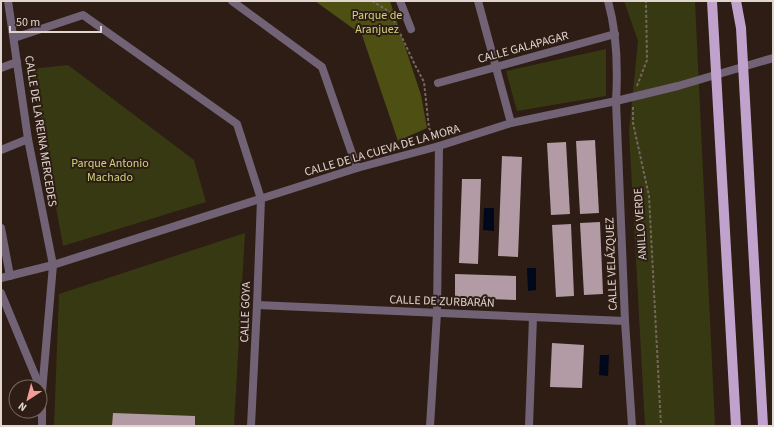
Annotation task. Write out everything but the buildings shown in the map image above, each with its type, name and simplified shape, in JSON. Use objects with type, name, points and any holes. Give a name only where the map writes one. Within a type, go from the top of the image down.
[{"type":"main road","points":[[712,1],[736,426]]},
{"type":"main road","points":[[736,1],[741,36],[763,426]]},
{"type":"street","name":"CALLE DE LA REINA MERCEDES","points":[[8,1],[28,140],[53,265],[41,379]]},
{"type":"street","points":[[232,1],[322,66],[357,168]]},
{"type":"street","points":[[400,1],[411,29]]},
{"type":"street","points":[[478,1],[511,123]]},
{"type":"street","name":"CALLE VELÁZQUEZ","points":[[608,1],[615,34],[618,76],[616,101],[632,426]]},
{"type":"street","name":"CALLE GOYA","points":[[14,38],[83,15],[237,124],[260,199],[257,305],[251,426]]},
{"type":"street","name":"CALLE GALAPAGAR","points":[[438,83],[615,34]]},
{"type":"street","name":"CALLE DE LA CUEVA DE LA MORA","points":[[1,278],[53,265],[357,168],[439,146],[511,123],[616,101],[678,86],[773,58]]},
{"type":"street","points":[[1,68],[17,62]]},
{"type":"street","points":[[1,150],[28,140]]},
{"type":"street","points":[[430,426],[437,313],[439,146]]},
{"type":"street","points":[[1,228],[10,276]]},
{"type":"street","points":[[1,293],[36,379]]},
{"type":"street","name":"CALLE DE ZURBARÁN","points":[[257,305],[626,321]]},
{"type":"street","points":[[529,426],[534,317]]},
{"type":"path","points":[[372,1],[390,12],[424,82],[429,128],[439,146]]},
{"type":"path","name":"ANILLO VERDE","points":[[646,1],[647,60],[632,97],[633,123],[649,196],[661,426]]},
{"type":"green space","name":"Parque de Aranjuez","points":[[315,1],[390,1],[421,95],[427,128],[398,141],[362,35]]},
{"type":"green space","points":[[624,1],[695,1],[715,426],[645,426],[629,131],[638,41]]},
{"type":"green space","points":[[606,49],[606,96],[517,111],[506,71]]},
{"type":"green space","name":"Parque Antonio Machado","points":[[68,65],[194,160],[206,202],[63,246],[31,69]]},
{"type":"green space","points":[[245,233],[234,426],[54,426],[59,294]]},
{"type":"water","points":[[484,208],[494,208],[494,231],[483,230]]},
{"type":"water","points":[[527,268],[536,268],[536,290],[528,291]]},
{"type":"water","points":[[600,355],[609,355],[608,376],[599,375]]}]
